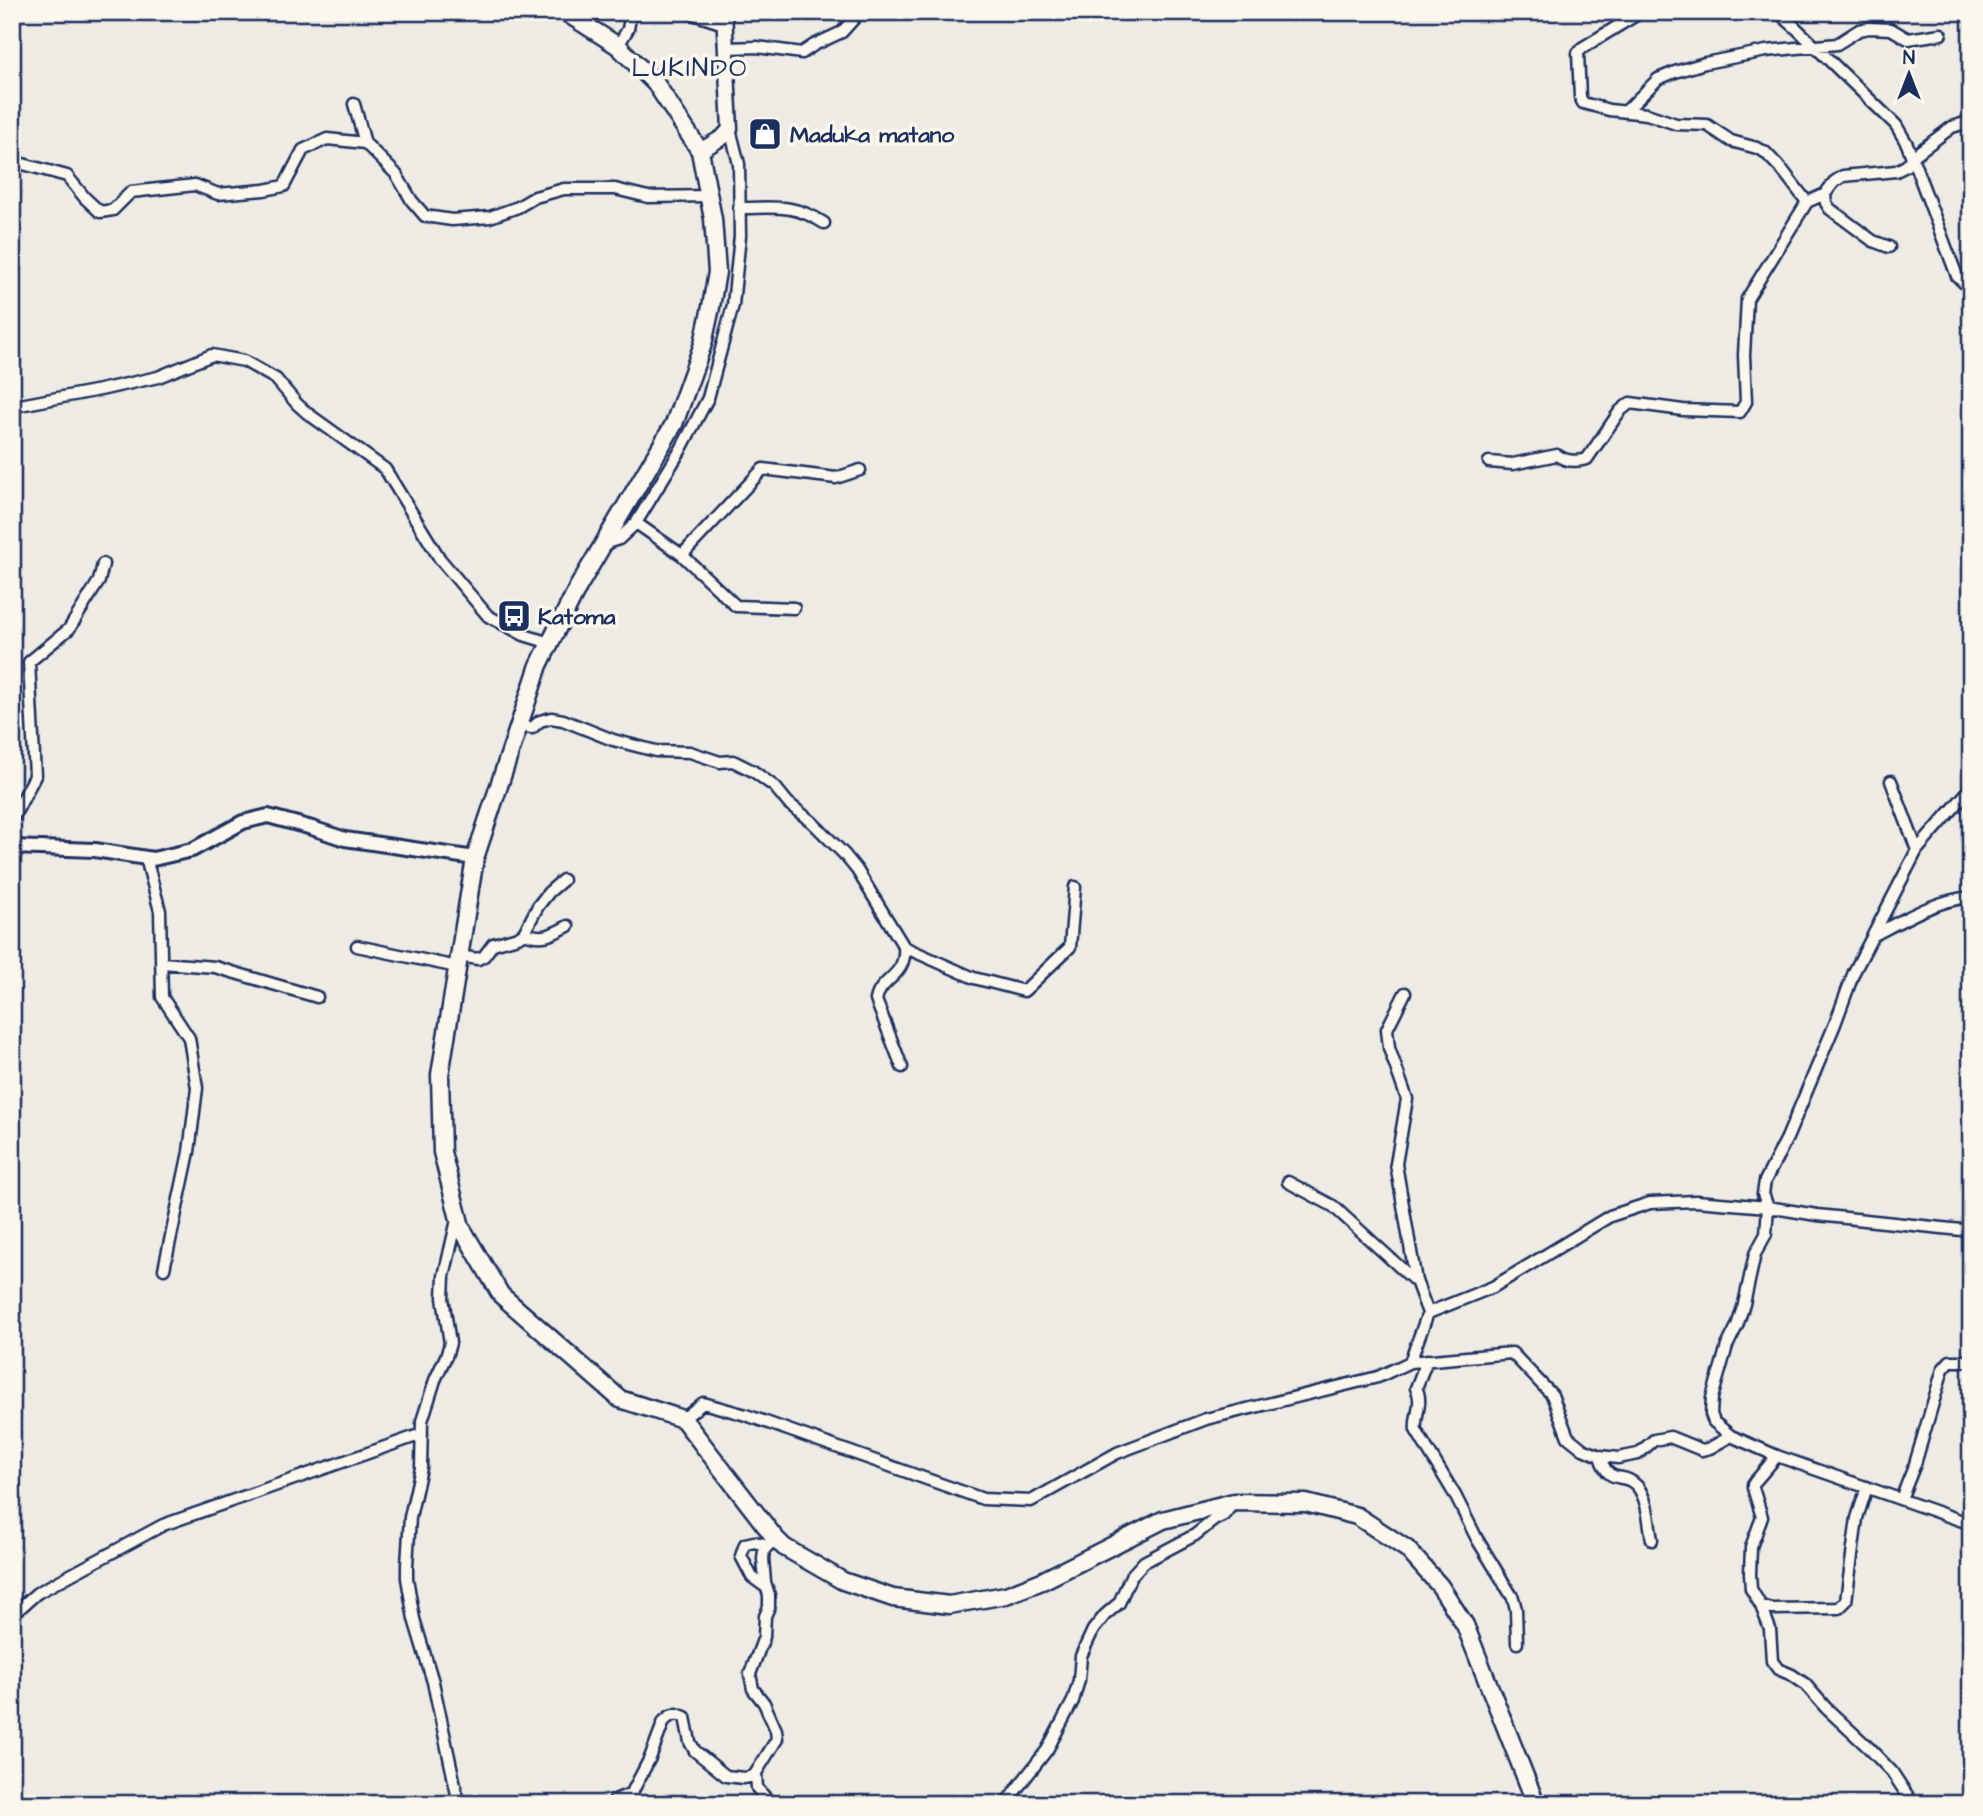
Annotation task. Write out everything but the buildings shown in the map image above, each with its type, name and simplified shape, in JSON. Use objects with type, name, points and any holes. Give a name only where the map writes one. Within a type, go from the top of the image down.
[{"type":"highway","points":[[565,12],[618,46],[656,84],[700,151],[713,219],[717,272],[703,344],[674,424],[578,587],[539,666],[475,858],[440,1075],[442,1152],[461,1227],[501,1295],[620,1399],[683,1419],[772,1542],[843,1581],[893,1598],[949,1605],[1006,1595],[1042,1581],[1163,1520],[1234,1502],[1306,1503],[1357,1516],[1407,1549],[1440,1586],[1465,1625],[1536,1804]]},
{"type":"main road","points":[[700,151],[723,137],[730,129],[724,18]]},
{"type":"street","points":[[618,46],[628,29],[631,12]]},
{"type":"street","points":[[687,12],[724,18]]},
{"type":"street","points":[[727,48],[757,47],[802,53],[842,32],[860,12]]},
{"type":"street","points":[[1641,12],[1581,48],[1578,53],[1580,97],[1583,103],[1625,113],[1647,114],[1676,124],[1707,125],[1731,141],[1765,152],[1807,202]]},
{"type":"street","points":[[1778,12],[1896,125],[1907,144],[1957,276],[1971,288]]},
{"type":"street","points":[[1625,113],[1651,85],[1665,75],[1732,57],[1838,44],[1858,30],[1869,28],[1891,29],[1908,39],[1941,34]]},
{"type":"street","points":[[354,104],[365,143],[396,174],[412,201],[425,216],[452,220],[490,217],[518,207],[535,197],[565,188],[615,189],[648,197],[709,196]]},
{"type":"street","points":[[1489,463],[1513,464],[1557,455],[1563,460],[1587,459],[1620,411],[1630,403],[1683,410],[1740,412],[1746,402],[1744,355],[1747,299],[1807,202],[1825,194],[1834,182],[1843,176],[1896,172],[1952,127],[1971,121]]},
{"type":"street","points":[[603,544],[619,540],[636,523],[680,451],[708,398],[733,305],[740,236],[739,164],[730,129]]},
{"type":"street","points":[[12,162],[67,176],[100,212],[113,210],[131,192],[195,185],[218,194],[284,186],[303,150],[327,139],[365,143]]},
{"type":"street","points":[[1825,194],[1830,209],[1873,241],[1889,247]]},
{"type":"street","points":[[740,208],[781,207],[808,214],[824,223]]},
{"type":"street","points":[[12,405],[158,377],[212,355],[244,361],[276,379],[307,413],[385,469],[440,559],[488,615],[524,635],[550,643]]},
{"type":"street","points":[[682,555],[763,469],[836,478],[860,470]]},
{"type":"street","points":[[636,523],[682,555],[736,606],[794,608]]},
{"type":"street","points":[[12,820],[35,776],[29,662],[69,629],[99,581],[103,564]]},
{"type":"street","points":[[519,726],[532,728],[540,721],[551,718],[563,720],[613,740],[656,751],[690,752],[720,762],[733,761],[775,787],[788,803],[844,853],[904,947],[905,953],[900,968],[880,990],[876,1000],[902,1067]]},
{"type":"street","points":[[1892,781],[1917,850]]},
{"type":"street","points":[[1971,788],[1917,850],[1854,972],[1787,1138],[1765,1181],[1763,1194],[1768,1207],[1766,1234],[1755,1254],[1744,1304],[1727,1346],[1712,1398],[1714,1422],[1731,1436],[1776,1456],[1971,1524]]},
{"type":"street","points":[[12,847],[95,849],[153,859],[192,850],[243,822],[268,817],[345,839],[475,858]]},
{"type":"street","points":[[146,858],[160,911],[162,998],[189,1038],[197,1088],[189,1152],[164,1269]]},
{"type":"street","points":[[357,946],[458,962],[478,959],[484,956],[493,944],[524,933],[538,906],[563,880]]},
{"type":"street","points":[[904,947],[974,978],[1024,991],[1070,947],[1075,887]]},
{"type":"street","points":[[1873,935],[1931,906],[1971,897]]},
{"type":"street","points":[[524,933],[547,937],[568,926]]},
{"type":"street","points":[[161,963],[215,967],[317,998]]},
{"type":"street","points":[[1405,993],[1387,1029],[1389,1048],[1407,1099],[1395,1164],[1416,1281],[1429,1313],[1410,1362]]},
{"type":"street","points":[[1288,1182],[1333,1206],[1416,1281]]},
{"type":"street","points":[[1429,1313],[1493,1287],[1610,1216],[1650,1203],[1696,1201],[1768,1207],[1816,1215],[1971,1231]]},
{"type":"street","points":[[458,1217],[444,1276],[443,1298],[450,1343],[422,1421],[421,1468],[410,1517],[407,1578],[414,1619],[428,1662],[460,1804]]},
{"type":"street","points":[[683,1419],[703,1403],[746,1415],[984,1499],[1031,1501],[1117,1454],[1206,1419],[1378,1377],[1410,1362],[1512,1353],[1552,1395],[1568,1437],[1583,1449],[1600,1456],[1618,1458],[1639,1454],[1661,1437],[1677,1439],[1702,1450],[1731,1436]]},
{"type":"street","points":[[1427,1360],[1416,1388],[1420,1396],[1416,1430],[1513,1598],[1517,1643]]},
{"type":"street","points":[[1901,1499],[1915,1464],[1943,1369],[1950,1361],[1971,1361]]},
{"type":"street","points":[[12,1615],[37,1593],[163,1525],[422,1434]]},
{"type":"street","points":[[1600,1456],[1606,1472],[1634,1482],[1639,1489],[1646,1507],[1652,1540]]},
{"type":"street","points":[[1776,1456],[1753,1488],[1762,1517],[1751,1547],[1751,1589],[1770,1629],[1772,1661],[1778,1669],[1805,1684],[1826,1708],[1869,1748],[1892,1772],[1913,1804]]},
{"type":"street","points":[[1761,1606],[1772,1609],[1839,1608],[1846,1601],[1857,1518],[1867,1488]]},
{"type":"street","points":[[1005,1804],[1046,1750],[1064,1718],[1076,1691],[1081,1656],[1093,1630],[1119,1603],[1132,1576],[1144,1562],[1195,1535],[1224,1515],[1234,1502]]},
{"type":"street","points":[[626,1804],[650,1758],[664,1721],[670,1716],[682,1715],[687,1721],[690,1742],[695,1751],[723,1774],[744,1779],[754,1776],[777,1739],[776,1730],[764,1703],[751,1684],[750,1674],[765,1632],[765,1616],[769,1602],[763,1559],[764,1550],[772,1542]]},
{"type":"street","points":[[767,1588],[752,1577],[741,1556],[745,1544],[772,1542]]},
{"type":"street","points":[[756,1773],[757,1788],[771,1804]]},
{"type":"street","points":[[611,1804],[632,1793]]},
{"type":"place","name":"Maduka matano","points":[[765,134]]},
{"type":"place","name":"Katoma","points":[[514,616]]},
{"type":"district","name":"LUKINDO","points":[[690,67]]}]
